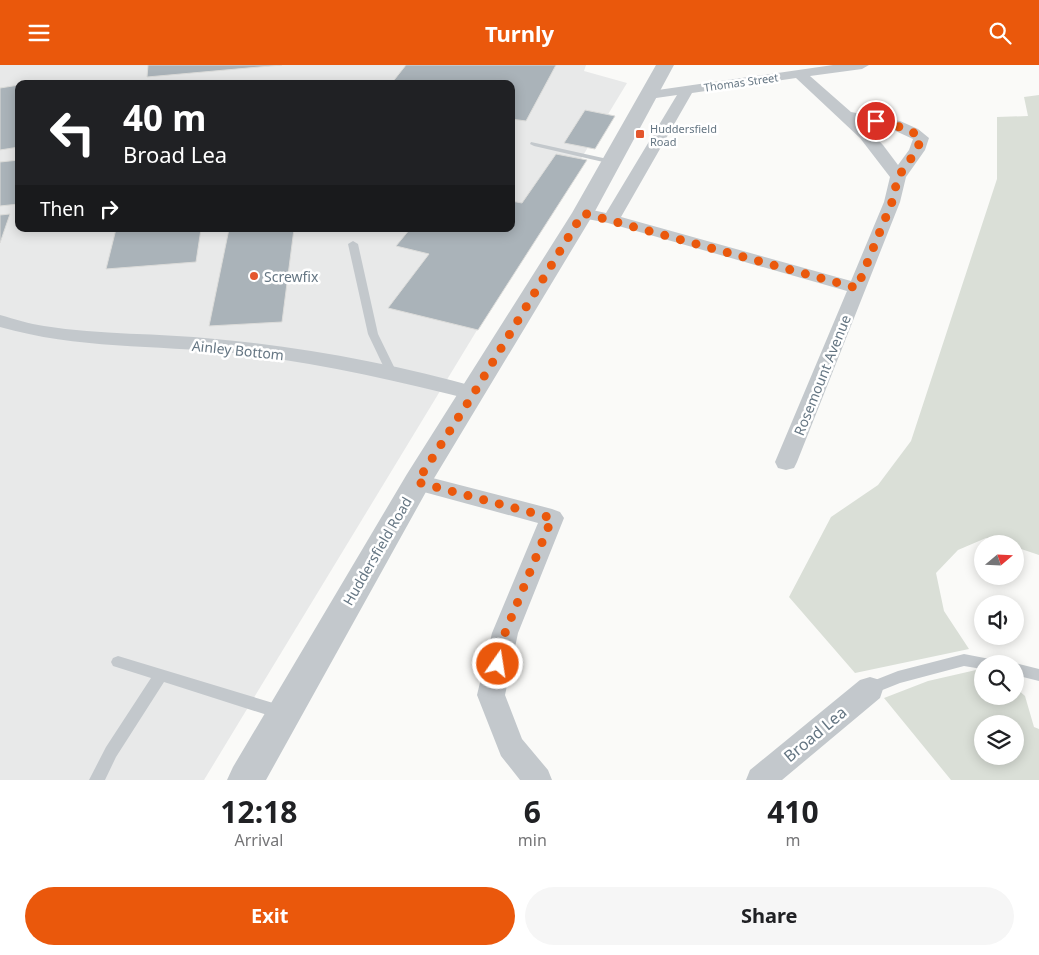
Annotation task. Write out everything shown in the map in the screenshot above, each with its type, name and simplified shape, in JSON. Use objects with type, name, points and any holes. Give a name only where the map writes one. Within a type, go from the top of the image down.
[{"type":"street","name":"Huddersfield Road","points":[[246,780],[417,482],[474,393],[583,213],[665,65]]},
{"type":"street","name":"Thomas Street","points":[[649,95],[687,89],[727,77],[799,74],[862,65]]},
{"type":"street","points":[[799,74],[846,116],[886,157],[898,177]]},
{"type":"street","points":[[611,219],[687,89]]},
{"type":"street","name":"Rosemount Avenue","points":[[786,462],[892,202],[898,177],[917,150],[921,138],[902,127],[846,116]]},
{"type":"street","points":[[583,213],[611,219],[857,288]]},
{"type":"street","name":"Ainley Bottom","points":[[0,321],[46,333],[235,347],[325,360],[392,373],[474,393]]},
{"type":"street","points":[[417,482],[552,518],[505,633],[491,695],[511,747],[538,780]]},
{"type":"street","name":"Broad Lea","points":[[760,780],[870,689]]},
{"type":"lane","points":[[534,144],[612,162]]},
{"type":"lane","points":[[353,244],[373,335],[392,373]]},
{"type":"lane","points":[[870,689],[898,677],[964,660],[974,662]]},
{"type":"lane","points":[[118,662],[285,713]]},
{"type":"lane","points":[[1024,672],[1039,676]]},
{"type":"lane","points":[[97,780],[111,752],[161,675]]},
{"type":"shaded area","points":[[0,65],[586,65],[584,71],[627,83],[204,780],[0,780]]},
{"type":"shaded area","points":[[1039,95],[1039,555],[1024,550],[1024,535],[974,535],[974,543],[958,550],[936,573],[944,611],[969,649],[855,673],[789,597],[831,517],[878,485],[911,441],[997,179],[997,117],[1028,116],[1024,97]]},
{"type":"shaded area","points":[[974,670],[974,705],[1024,705],[1024,695],[1034,727],[1039,729],[1039,780],[951,780],[884,698],[928,681]]},
{"type":"building","points":[[148,65],[282,65],[147,77]]},
{"type":"building","points":[[406,65],[556,65],[526,121],[515,120],[515,80],[394,80]]},
{"type":"building","points":[[15,86],[15,148],[0,150],[0,88]]},
{"type":"building","points":[[585,110],[615,116],[595,149],[564,143]]},
{"type":"building","points":[[556,154],[587,160],[478,330],[388,308],[429,254],[396,246],[408,232],[515,232],[515,202],[522,203]]},
{"type":"building","points":[[15,160],[15,204],[0,206],[0,162]]},
{"type":"building","points":[[10,214],[0,243],[0,215]]},
{"type":"building","points":[[115,232],[201,232],[196,262],[106,269]]},
{"type":"building","name":"Screwfix","points":[[228,232],[294,232],[282,322],[209,326]]},
{"type":"place","name":"Huddersfield Road","points":[[640,134]]},
{"type":"place","name":"Screwfix","points":[[254,276]]},
{"type":"route","points":[[498,664],[505,633],[552,518],[417,482],[474,393],[583,213],[611,219],[857,288],[892,202],[898,177],[917,150],[921,138],[908,129],[876,121]]}]
